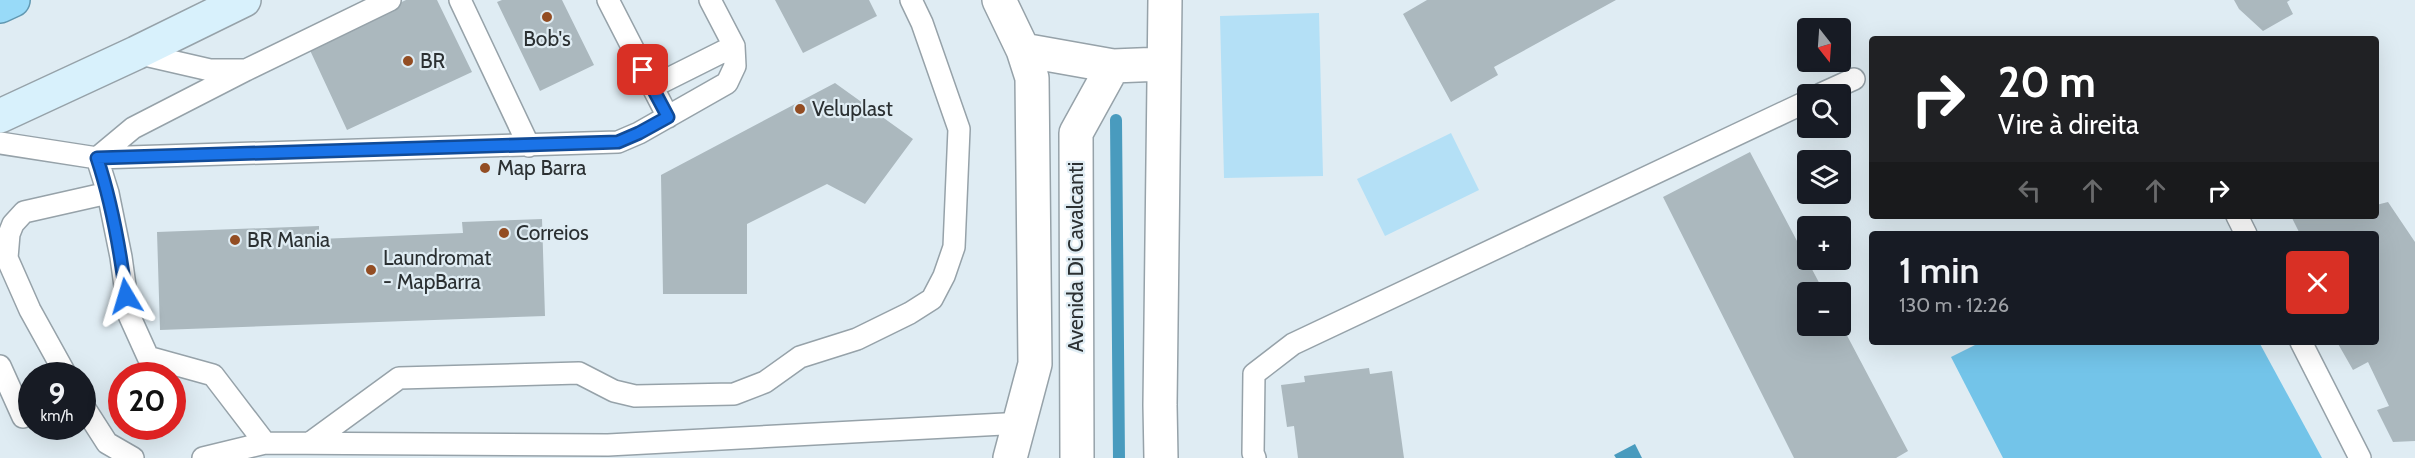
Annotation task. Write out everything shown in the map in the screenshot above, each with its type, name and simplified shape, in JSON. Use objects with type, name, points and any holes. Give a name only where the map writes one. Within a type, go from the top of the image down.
[{"type":"highway","points":[[0,6],[13,0]]},
{"type":"main road","points":[[0,116],[244,0]]},
{"type":"street","name":"Avenida Di Cavalcanti","points":[[999,0],[1023,50],[1032,78],[1035,364],[1010,458]]},
{"type":"street","points":[[1161,458],[1165,0]]},
{"type":"street","points":[[1023,50],[1113,66],[1163,64]]},
{"type":"street","name":"Avenida Di Cavalcanti","points":[[1077,458],[1076,133],[1113,66]]},
{"type":"lane","points":[[97,158],[133,128],[390,0]]},
{"type":"lane","points":[[460,0],[530,146]]},
{"type":"lane","points":[[608,0],[668,117]]},
{"type":"lane","points":[[0,143],[97,158],[618,142],[639,133],[727,83],[735,66],[734,46],[710,0]]},
{"type":"lane","points":[[310,442],[399,378],[579,373],[614,391],[635,396],[734,393],[765,381],[800,357],[857,339],[932,299],[944,276],[954,247],[959,129],[922,23],[911,0]]},
{"type":"lane","points":[[652,87],[734,46]]},
{"type":"lane","points":[[136,53],[210,70],[246,70]]},
{"type":"lane","points":[[1843,84],[1854,79]]},
{"type":"lane","points":[[1255,458],[1252,453],[1254,374],[1293,344],[1797,106]]},
{"type":"lane","points":[[97,158],[108,192],[121,257],[129,315],[148,357],[213,375],[265,442]]},
{"type":"lane","points":[[59,362],[30,310],[7,258],[9,234],[13,224],[24,212],[108,192]]},
{"type":"lane","points":[[2303,345],[2361,458]]},
{"type":"lane","points":[[0,366],[18,406]]},
{"type":"lane","points":[[203,458],[265,442],[608,445],[1021,423]]},
{"type":"lane","points":[[96,426],[107,443],[133,458]]},
{"type":"shaded area","points":[[1319,13],[1323,176],[1224,178],[1220,16]]},
{"type":"shaded area","points":[[1451,133],[1479,190],[1385,236],[1357,179]]},
{"type":"shaded area","points":[[1975,345],[2261,345],[2322,458],[2003,458],[1951,357]]},
{"type":"shaded area","points":[[1635,444],[1642,458],[1616,458],[1614,455]]},
{"type":"building","points":[[406,0],[437,0],[472,72],[347,130],[308,46]]},
{"type":"building","points":[[502,0],[562,0],[594,65],[540,91],[497,2]]},
{"type":"building","points":[[775,0],[869,0],[877,16],[803,53]]},
{"type":"building","points":[[1427,0],[1616,0],[1494,67],[1498,75],[1451,102],[1403,14]]},
{"type":"building","points":[[2234,0],[2290,0],[2287,2],[2293,14],[2263,31],[2239,9]]},
{"type":"building","points":[[835,83],[913,139],[865,204],[827,184],[747,224],[747,294],[663,294],[661,175]]},
{"type":"building","points":[[1750,152],[1797,241],[1797,270],[1812,270],[1819,282],[1797,282],[1797,336],[1847,336],[1908,451],[1896,458],[1794,458],[1663,197]]},
{"type":"building","points":[[2388,202],[2415,242],[2415,441],[2393,442],[2377,410],[2389,406],[2368,362],[2353,370],[2339,345],[2379,345],[2379,231],[2298,231],[2292,219],[2379,219],[2379,204]]},
{"type":"building","points":[[542,219],[545,316],[160,330],[157,232],[319,226],[319,239],[463,233],[462,222]]},
{"type":"building","points":[[1369,368],[1370,374],[1392,371],[1404,458],[1298,458],[1294,426],[1287,427],[1281,385],[1305,382],[1304,376]]},
{"type":"waterway","points":[[1116,120],[1119,458]]},
{"type":"place","name":"Bob's","points":[[547,17]]},
{"type":"place","name":"BR","points":[[408,61]]},
{"type":"place","name":"Veluplast","points":[[800,109]]},
{"type":"place","name":"Map Barra","points":[[485,168]]},
{"type":"place","name":"Correios","points":[[504,233]]},
{"type":"place","name":"BR Mania","points":[[235,240]]},
{"type":"place","name":"Laundromat - MapBarra","points":[[371,270]]},
{"type":"route","points":[[126,296],[108,192],[97,158],[618,142],[668,117],[643,70]]}]
